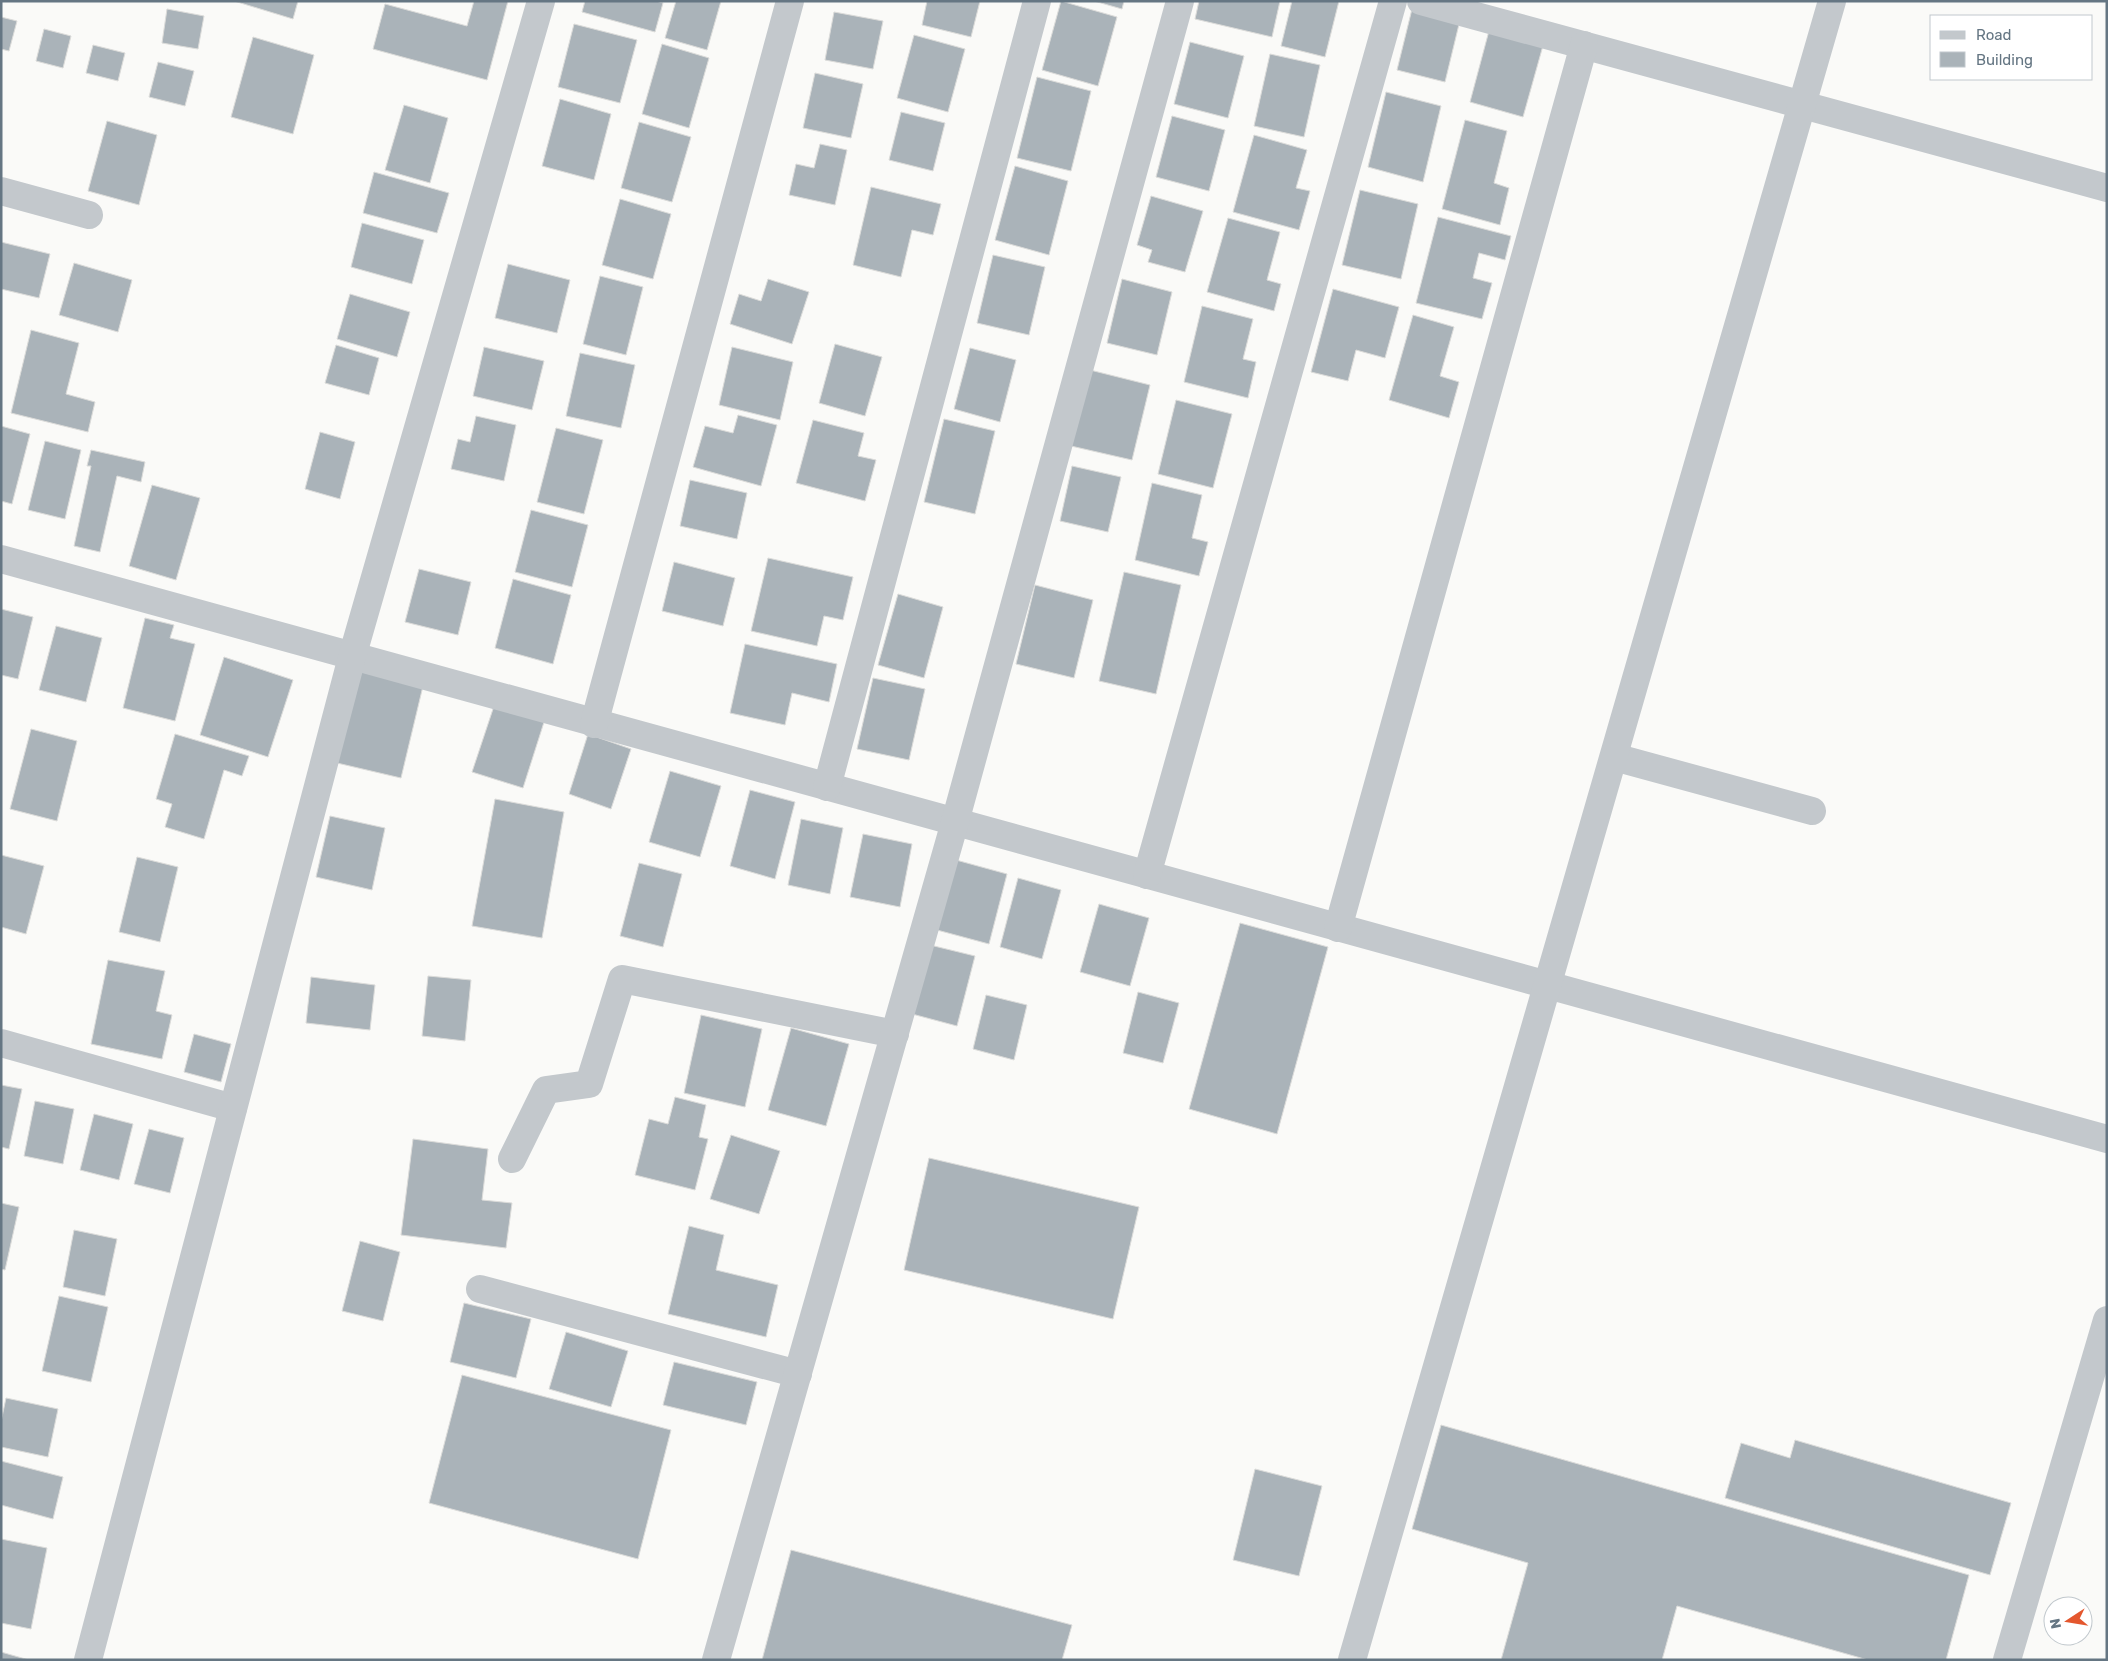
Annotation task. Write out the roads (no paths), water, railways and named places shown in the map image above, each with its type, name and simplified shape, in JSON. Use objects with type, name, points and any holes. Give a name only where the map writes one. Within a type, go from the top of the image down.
[{"type":"street","points":[[88,1660],[352,657],[541,1]]},
{"type":"street","points":[[594,724],[790,1]]},
{"type":"street","points":[[827,787],[1037,1]]},
{"type":"street","points":[[716,1660],[955,822],[1180,1]]},
{"type":"street","points":[[1147,876],[1393,1]]},
{"type":"street","points":[[1421,1],[2107,188]]},
{"type":"street","points":[[1352,1660],[1832,1]]},
{"type":"street","points":[[1338,928],[1584,45]]},
{"type":"street","points":[[1,190],[89,215]]},
{"type":"street","points":[[1,559],[594,724],[2107,1139]]},
{"type":"street","points":[[1614,756],[1812,810]]},
{"type":"street","points":[[512,1159],[546,1090],[589,1084],[622,978],[895,1034]]},
{"type":"street","points":[[1,1043],[233,1108]]},
{"type":"street","points":[[480,1289],[798,1374]]},
{"type":"street","points":[[2007,1660],[2107,1320]]}]
